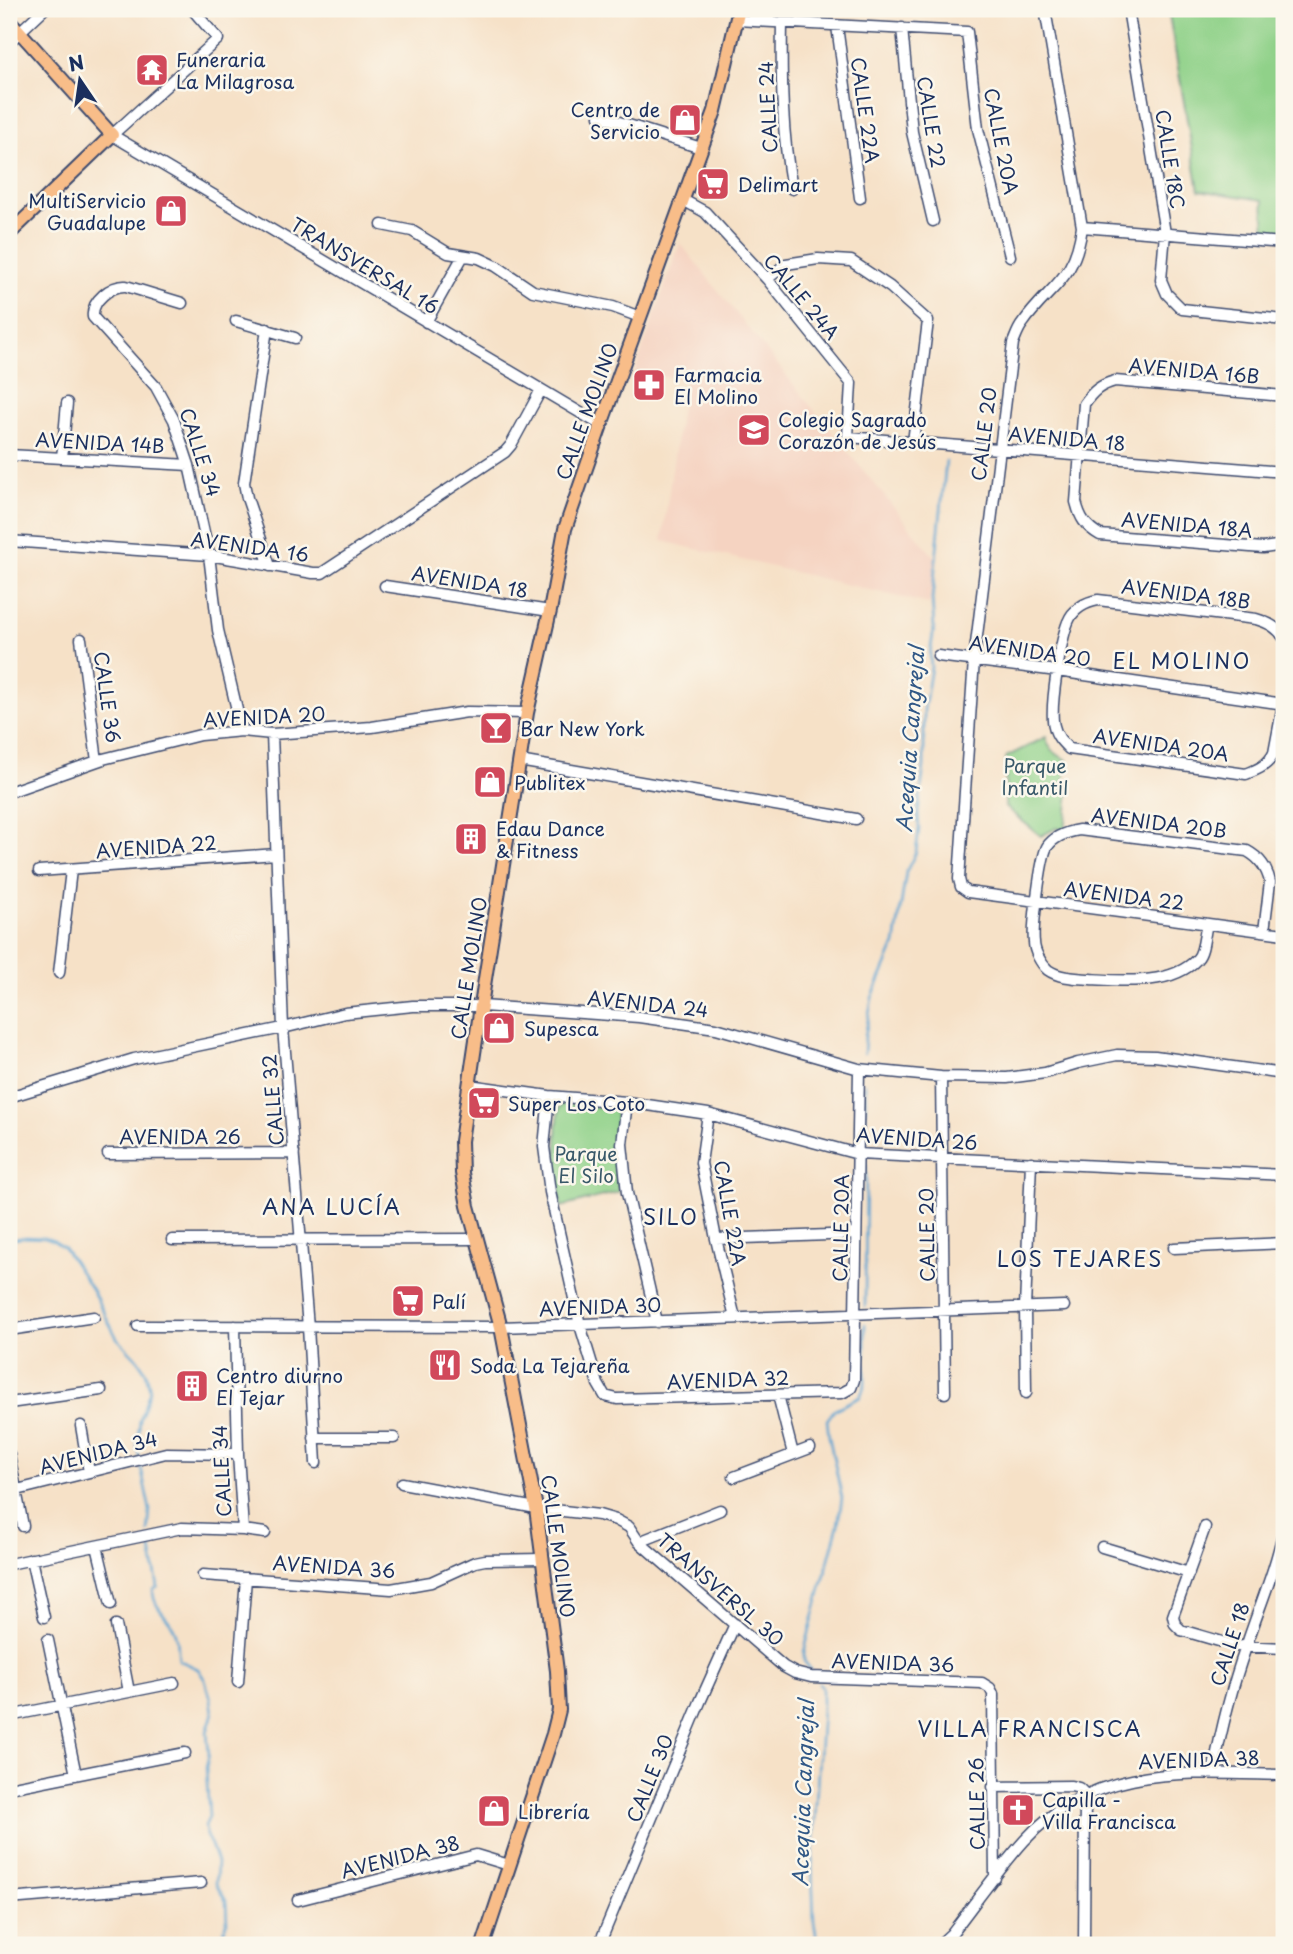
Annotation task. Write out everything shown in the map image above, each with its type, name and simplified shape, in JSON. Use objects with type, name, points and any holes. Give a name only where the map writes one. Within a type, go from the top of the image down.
[{"type":"main road","name":"CALLE MOLINO","points":[[483,1945],[559,1710],[557,1671],[536,1508],[501,1328],[468,1206],[462,1173],[461,1141],[527,713],[565,529],[715,111],[738,14]]},
{"type":"main road","points":[[9,20],[111,135],[9,232]]},
{"type":"street","points":[[9,42],[44,9]]},
{"type":"street","points":[[111,135],[218,39],[192,9]]},
{"type":"street","name":"CALLE 20","points":[[961,887],[959,879],[974,660],[1013,343],[1022,324],[1067,273],[1080,244],[1082,227],[1045,9]]},
{"type":"street","name":"CALLE 18C","points":[[1128,9],[1165,233],[1161,280],[1167,294],[1182,309],[1284,320]]},
{"type":"street","points":[[738,14],[782,22],[902,28]]},
{"type":"street","name":"CALLE 24","points":[[782,22],[781,89],[785,152],[792,189]]},
{"type":"street","name":"CALLE 22A","points":[[837,26],[860,198]]},
{"type":"street","name":"CALLE 20A","points":[[902,28],[967,32],[978,129],[1010,256]]},
{"type":"street","name":"CALLE 22","points":[[902,28],[912,132],[933,221]]},
{"type":"street","points":[[600,116],[701,148]]},
{"type":"street","name":"TRANSVERSAL 16","points":[[111,135],[601,425]]},
{"type":"street","name":"CALLE 24A","points":[[683,200],[705,212],[767,279],[852,383],[848,437]]},
{"type":"street","points":[[383,225],[412,231],[448,253],[479,258],[533,291],[614,307],[640,317]]},
{"type":"street","points":[[1082,227],[1284,243]]},
{"type":"street","points":[[426,322],[463,256]]},
{"type":"street","points":[[767,279],[786,264],[818,259],[851,261],[890,287],[928,321],[913,442]]},
{"type":"street","name":"CALLE 34","points":[[182,303],[118,286],[94,304],[92,310],[93,317],[156,387],[174,420],[189,465],[209,555],[218,630],[242,731]]},
{"type":"street","points":[[236,321],[295,338]]},
{"type":"street","points":[[267,329],[244,483],[270,565]]},
{"type":"street","name":"AVENIDA 16B","points":[[1079,456],[1084,404],[1091,393],[1102,385],[1115,381],[1284,396]]},
{"type":"street","name":"AVENIDA 16","points":[[9,541],[209,555],[323,573],[505,452],[512,445],[541,390]]},
{"type":"street","points":[[62,458],[67,403]]},
{"type":"street","name":"AVENIDA 18","points":[[848,437],[1284,472]]},
{"type":"street","name":"AVENIDA 14B","points":[[9,455],[189,465]]},
{"type":"street","name":"AVENIDA 18A","points":[[1079,456],[1076,502],[1080,517],[1088,528],[1100,535],[1263,548],[1284,542]]},
{"type":"street","name":"AVENIDA 18","points":[[385,586],[550,611]]},
{"type":"street","name":"AVENIDA 18B","points":[[1057,671],[1069,620],[1079,607],[1098,600],[1256,619],[1268,622],[1281,633]]},
{"type":"street","name":"CALLE 36","points":[[81,639],[97,761]]},
{"type":"street","name":"AVENIDA 20","points":[[938,656],[1284,703]]},
{"type":"street","name":"AVENIDA 20A","points":[[1057,671],[1053,723],[1058,738],[1069,749],[1246,774],[1263,767],[1270,760],[1284,703]]},
{"type":"street","name":"AVENIDA 20","points":[[9,792],[97,761],[200,735],[242,731],[271,734],[372,727],[467,712],[527,713]]},
{"type":"street","name":"CALLE 32","points":[[271,734],[283,1028],[308,1327],[316,1463]]},
{"type":"street","points":[[520,761],[856,819]]},
{"type":"street","name":"AVENIDA 20B","points":[[1037,902],[1043,856],[1050,844],[1067,832],[1079,830],[1247,851],[1263,864],[1270,882],[1265,931]]},
{"type":"street","name":"AVENIDA 22","points":[[39,872],[276,854]]},
{"type":"street","points":[[59,973],[71,870]]},
{"type":"street","name":"AVENIDA 22","points":[[961,887],[968,892],[1284,934]]},
{"type":"street","points":[[1037,902],[1034,943],[1039,958],[1049,971],[1069,977],[1126,982],[1171,975],[1189,966],[1199,957],[1207,924]]},
{"type":"street","name":"AVENIDA 24","points":[[9,1097],[134,1059],[345,1013],[379,1008],[482,1006],[639,1017],[716,1028],[859,1069],[941,1077],[1007,1078],[1045,1073],[1117,1055],[1156,1056],[1284,1074]]},
{"type":"street","name":"CALLE 20A","points":[[851,1388],[854,1380],[856,1315],[859,1069]]},
{"type":"street","name":"CALLE 20","points":[[941,1077],[944,1393]]},
{"type":"street","name":"AVENIDA 26","points":[[469,1085],[549,1096],[627,1102],[708,1114],[859,1154],[1284,1175]]},
{"type":"street","points":[[549,1096],[544,1147],[550,1192],[580,1325]]},
{"type":"street","points":[[627,1102],[622,1144],[627,1193],[657,1322]]},
{"type":"street","name":"CALLE 22A","points":[[708,1114],[701,1163],[735,1318]]},
{"type":"street","name":"AVENIDA 26","points":[[108,1154],[294,1153]]},
{"type":"street","points":[[1026,1393],[1031,1162]]},
{"type":"street","points":[[716,1239],[856,1234]]},
{"type":"street","points":[[173,1240],[477,1239]]},
{"type":"street","points":[[1174,1248],[1284,1243]]},
{"type":"street","name":"AVENIDA 30","points":[[138,1326],[501,1328],[1064,1306]]},
{"type":"street","points":[[9,1331],[94,1317]]},
{"type":"street","name":"AVENIDA 32","points":[[580,1325],[598,1384],[606,1396],[617,1399],[842,1393],[851,1388]]},
{"type":"street","name":"CALLE 34","points":[[235,1326],[243,1530]]},
{"type":"street","points":[[9,1403],[100,1390]]},
{"type":"street","points":[[778,1395],[793,1454]]},
{"type":"street","points":[[81,1426],[89,1472]]},
{"type":"street","points":[[314,1438],[394,1438]]},
{"type":"street","points":[[734,1476],[810,1448]]},
{"type":"street","name":"AVENIDA 34","points":[[12,1491],[166,1452],[238,1454]]},
{"type":"street","points":[[9,1454],[12,1491],[23,1526]]},
{"type":"street","points":[[402,1483],[536,1508]]},
{"type":"street","name":"TRANSVERSL 30","points":[[536,1508],[599,1515],[629,1527],[639,1542],[784,1667],[795,1673]]},
{"type":"street","points":[[639,1542],[720,1510]]},
{"type":"street","points":[[1205,1527],[1173,1616],[1175,1624],[1181,1630],[1245,1648],[1284,1648]]},
{"type":"street","name":"AVENIDA 36","points":[[9,1564],[182,1528],[265,1533]]},
{"type":"street","name":"CALLE 18","points":[[1213,1773],[1223,1722],[1245,1648],[1279,1553],[1284,1528]]},
{"type":"street","points":[[97,1546],[111,1605]]},
{"type":"street","points":[[1102,1547],[1189,1573]]},
{"type":"street","points":[[31,1559],[44,1617]]},
{"type":"street","name":"AVENIDA 36","points":[[203,1575],[391,1589],[431,1582],[485,1560],[542,1559]]},
{"type":"street","points":[[238,1682],[246,1578]]},
{"type":"street","name":"CALLE 30","points":[[599,1945],[699,1702],[735,1624]]},
{"type":"street","points":[[116,1625],[130,1692]]},
{"type":"street","points":[[48,1640],[76,1775]]},
{"type":"street","name":"AVENIDA 36","points":[[795,1673],[811,1677],[982,1683],[990,1688]]},
{"type":"street","points":[[9,1716],[174,1683]]},
{"type":"street","name":"CALLE 26","points":[[990,1688],[993,1694],[995,1878]]},
{"type":"street","points":[[9,1788],[185,1753]]},
{"type":"street","name":"AVENIDA 38","points":[[939,1945],[951,1934],[1024,1840],[1048,1818],[1085,1794],[1131,1778],[1156,1775],[1284,1775]]},
{"type":"street","points":[[993,1787],[1072,1786],[1085,1794],[1084,1945]]},
{"type":"street","name":"AVENIDA 38","points":[[298,1900],[476,1855],[509,1865]]},
{"type":"street","points":[[9,1899],[201,1884]]},
{"type":"shaded area","name":"Colegio Sagrado Corazón de Jesús","points":[[680,243],[936,559],[929,604],[662,541],[685,379],[634,374]]},
{"type":"green space","points":[[1168,9],[1262,9],[1284,14],[1284,240],[1265,234],[1263,200],[1199,190]]},
{"type":"green space","name":"Parque Infantil","points":[[1046,737],[1053,751],[1067,760],[1063,789],[1069,791],[1065,830],[1056,828],[1041,836],[1005,807],[1006,757]]},
{"type":"green space","name":"Parque El Silo","points":[[563,1104],[611,1108],[615,1111],[613,1146],[619,1192],[561,1207],[557,1146],[559,1108]]},
{"type":"waterway","name":"Acequia Cangrejal","points":[[864,1053],[872,998],[895,944],[906,872],[916,852],[924,766],[924,710],[934,628],[932,599],[946,461]]},
{"type":"waterway","name":"Acequia Cangrejal","points":[[865,1084],[866,1146]]},
{"type":"waterway","name":"Acequia Cangrejal","points":[[865,1307],[866,1165]]},
{"type":"waterway","points":[[9,1240],[45,1238],[64,1248],[92,1290],[117,1338],[146,1372],[150,1390],[140,1420],[137,1445],[139,1456]]},
{"type":"waterway","name":"Acequia Cangrejal","points":[[811,1670],[804,1661],[804,1652],[838,1525],[842,1498],[827,1420],[835,1409],[860,1397],[865,1385],[865,1324]]},
{"type":"waterway","points":[[140,1463],[150,1510],[148,1532]]},
{"type":"waterway","points":[[149,1538],[158,1587],[153,1590],[155,1602],[175,1631],[179,1660],[198,1669],[211,1699],[213,1713],[207,1732],[209,1754],[206,1767],[209,1817],[205,1826],[206,1836],[217,1862],[216,1884],[226,1901],[227,1923],[218,1945]]},
{"type":"waterway","name":"Acequia Cangrejal","points":[[818,1945],[814,1922],[812,1867],[822,1709],[822,1687],[819,1683]]},
{"type":"place","name":"Funeraria La Milagrosa","points":[[152,70]]},
{"type":"place","name":"Centro de Servicio","points":[[685,120]]},
{"type":"place","name":"Delimart","points":[[713,184]]},
{"type":"place","name":"MultiServicio Guadalupe","points":[[171,211]]},
{"type":"place","name":"Farmacia El Molino","points":[[649,385]]},
{"type":"place","name":"Colegio Sagrado Corazón de Jesús","points":[[754,430]]},
{"type":"place","name":"Bar New York","points":[[496,728]]},
{"type":"place","name":"Publitex","points":[[490,782]]},
{"type":"place","name":"Edau Dance & Fitness","points":[[471,839]]},
{"type":"place","name":"Supesca","points":[[499,1028]]},
{"type":"place","name":"Super Los Coto","points":[[484,1103]]},
{"type":"place","name":"Palí","points":[[408,1301]]},
{"type":"place","name":"Soda La Tejareña","points":[[445,1365]]},
{"type":"place","name":"Centro diurno El Tejar","points":[[192,1386]]},
{"type":"place","name":"Capilla - Villa Francisca","points":[[1018,1810]]},
{"type":"place","name":"Librería","points":[[494,1811]]},
{"type":"district","name":"EL MOLINO","points":[[1182,660]]},
{"type":"district","name":"ANA LUCÍA","points":[[332,1206]]},
{"type":"district","name":"SILO","points":[[671,1216]]},
{"type":"district","name":"LOS TEJARES","points":[[1080,1258]]},
{"type":"district","name":"VILLA FRANCISCA","points":[[1030,1728]]}]
